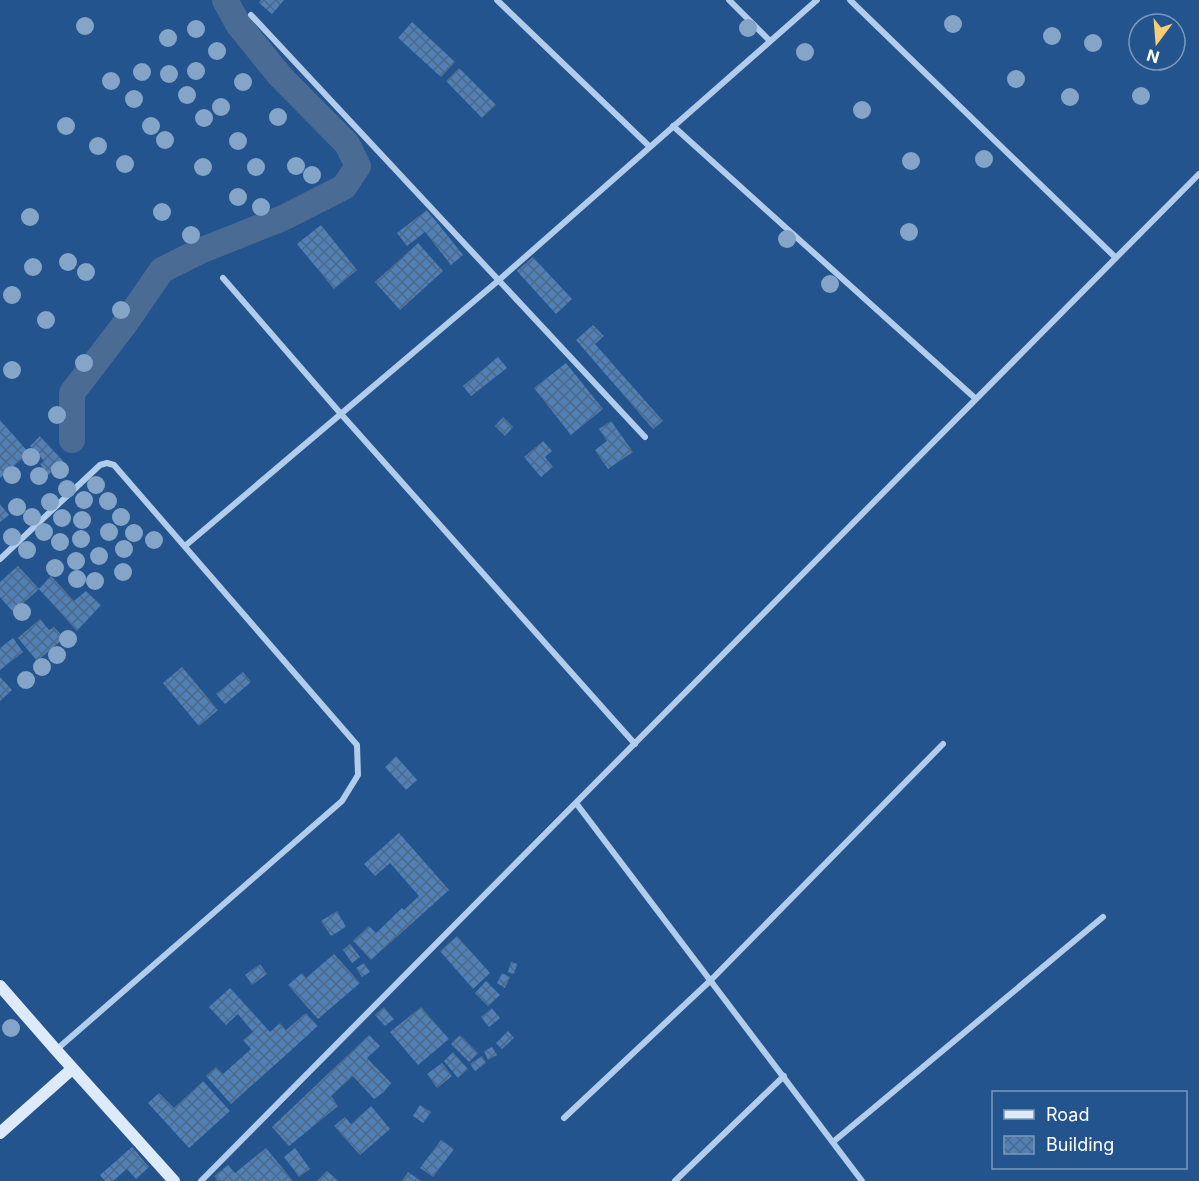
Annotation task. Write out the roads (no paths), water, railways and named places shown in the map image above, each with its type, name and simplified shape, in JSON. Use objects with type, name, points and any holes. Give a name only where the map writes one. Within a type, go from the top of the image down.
[{"type":"street","points":[[497,0],[650,147]]},
{"type":"street","points":[[729,0],[770,41]]},
{"type":"street","points":[[185,546],[499,280],[817,0]]},
{"type":"street","points":[[850,0],[1116,258]]},
{"type":"street","points":[[251,15],[645,437]]},
{"type":"street","points":[[673,126],[976,399]]},
{"type":"street","points":[[201,1181],[1199,174]]},
{"type":"street","points":[[224,278],[341,414],[635,744]]},
{"type":"street","points":[[0,559],[100,465],[107,463],[114,465],[357,745],[358,775],[342,801],[56,1050]]},
{"type":"street","points":[[564,1118],[711,980],[943,744]]},
{"type":"street","points":[[576,803],[862,1181]]},
{"type":"street","points":[[833,1142],[1102,917]]},
{"type":"street","points":[[0,986],[174,1181]]},
{"type":"street","points":[[0,1133],[72,1069]]},
{"type":"street","points":[[675,1181],[784,1076]]},
{"type":"waterway","points":[[72,440],[72,393],[124,325],[162,270],[200,251],[283,218],[344,187],[358,166],[347,144],[280,76],[238,24],[225,0]]}]
